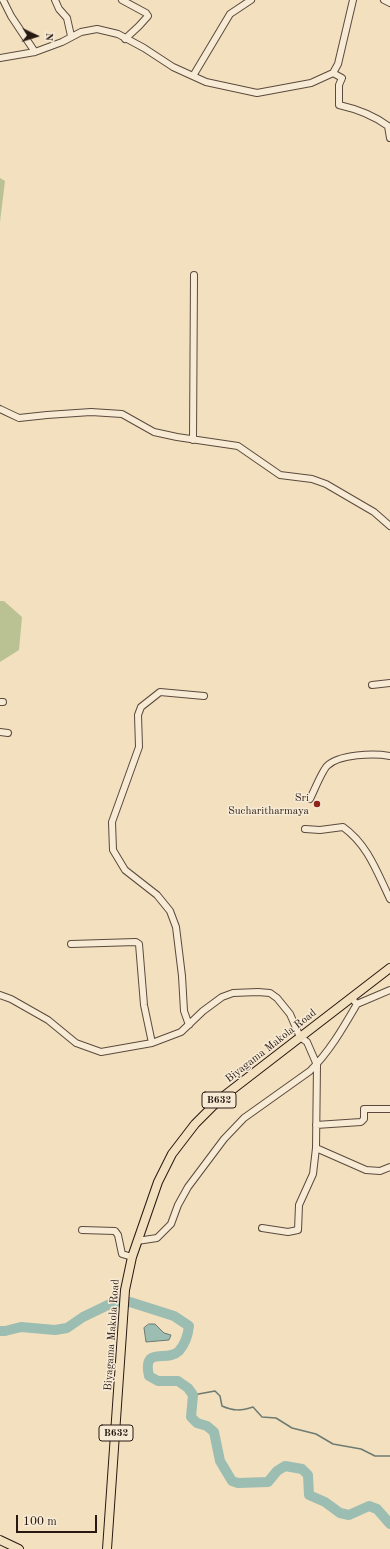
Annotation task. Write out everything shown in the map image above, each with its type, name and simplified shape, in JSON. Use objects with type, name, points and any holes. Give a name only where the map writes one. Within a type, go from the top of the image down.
[{"type":"main road","name":"Biyagama Makola Road","points":[[108,1549],[125,1290],[132,1257],[158,1182],[172,1154],[195,1124],[220,1099],[390,968]]},
{"type":"main road","points":[[0,1540],[19,1549]]},
{"type":"street","points":[[2,0],[35,52]]},
{"type":"street","points":[[55,0],[59,9],[67,18],[71,36]]},
{"type":"street","points":[[122,0],[146,13],[148,16],[125,39]]},
{"type":"street","points":[[193,76],[230,14],[251,0]]},
{"type":"street","points":[[0,58],[35,52],[81,32],[97,29],[118,34],[144,48],[173,67],[206,82],[257,92],[311,84],[333,73],[338,64],[353,0]]},
{"type":"street","points":[[384,0],[390,3]]},
{"type":"street","points":[[333,73],[342,78],[339,85],[339,105],[362,111],[380,120],[388,126],[390,138]]},
{"type":"street","points":[[193,440],[194,275]]},
{"type":"street","points":[[0,409],[19,418],[90,412],[122,414],[154,432],[193,440],[238,446],[280,475],[312,479],[326,484],[374,512],[390,526]]},
{"type":"street","points":[[372,685],[390,683]]},
{"type":"street","points":[[189,1025],[184,1011],[182,976],[176,927],[170,911],[157,895],[124,870],[113,850],[112,822],[139,748],[138,715],[141,707],[160,692],[204,696]]},
{"type":"street","points":[[0,732],[8,733]]},
{"type":"street","points":[[310,799],[327,766],[341,757],[381,754],[390,756]]},
{"type":"street","points":[[305,830],[343,827],[352,834],[373,862],[390,899]]},
{"type":"street","points":[[71,944],[136,942],[139,944],[144,1005],[152,1043]]},
{"type":"street","points":[[137,1241],[157,1238],[171,1224],[178,1205],[188,1187],[220,1144],[244,1118],[317,1065],[332,1046],[357,1004],[390,990]]},
{"type":"street","points":[[0,995],[12,999],[48,1020],[76,1043],[101,1052],[152,1043],[181,1032],[203,1011],[222,997],[232,993],[270,993],[277,998],[290,1014],[300,1037],[307,1042],[317,1065],[316,1148],[312,1174],[299,1205],[298,1230],[288,1232],[262,1228]]},
{"type":"street","points":[[352,997],[357,1004]]},
{"type":"street","points":[[316,1125],[361,1122],[364,1119],[364,1109],[390,1109]]},
{"type":"street","points":[[316,1148],[366,1170],[380,1171],[390,1167]]},
{"type":"street","points":[[82,1230],[115,1231],[118,1235],[122,1254],[132,1257]]},
{"type":"green space","points":[[0,178],[5,181],[0,222]]},
{"type":"green space","points":[[0,601],[4,601],[22,617],[19,650],[0,662]]},
{"type":"water","points":[[149,1324],[155,1324],[164,1333],[171,1335],[169,1340],[146,1342],[144,1328]]},
{"type":"waterway","points":[[0,1331],[21,1327],[55,1330],[67,1328],[83,1317],[112,1303],[130,1302],[174,1316],[189,1326],[186,1339],[179,1351],[174,1354],[152,1358],[149,1361],[149,1376],[158,1381],[178,1381],[188,1388],[193,1395],[191,1417],[197,1423],[207,1426],[214,1432],[220,1461],[232,1481],[238,1483],[268,1482],[277,1471],[285,1466],[302,1469],[308,1475],[309,1495],[325,1502],[340,1513],[349,1515],[369,1506],[377,1509],[390,1524]]},
{"type":"waterway","points":[[193,1395],[215,1391],[220,1396],[222,1406],[226,1408],[237,1410],[253,1407],[262,1417],[276,1418],[292,1428],[316,1434],[333,1444],[361,1449],[375,1456],[390,1456]]},
{"type":"place","name":"Sri Sucharitharmaya","points":[[317,804]]}]
